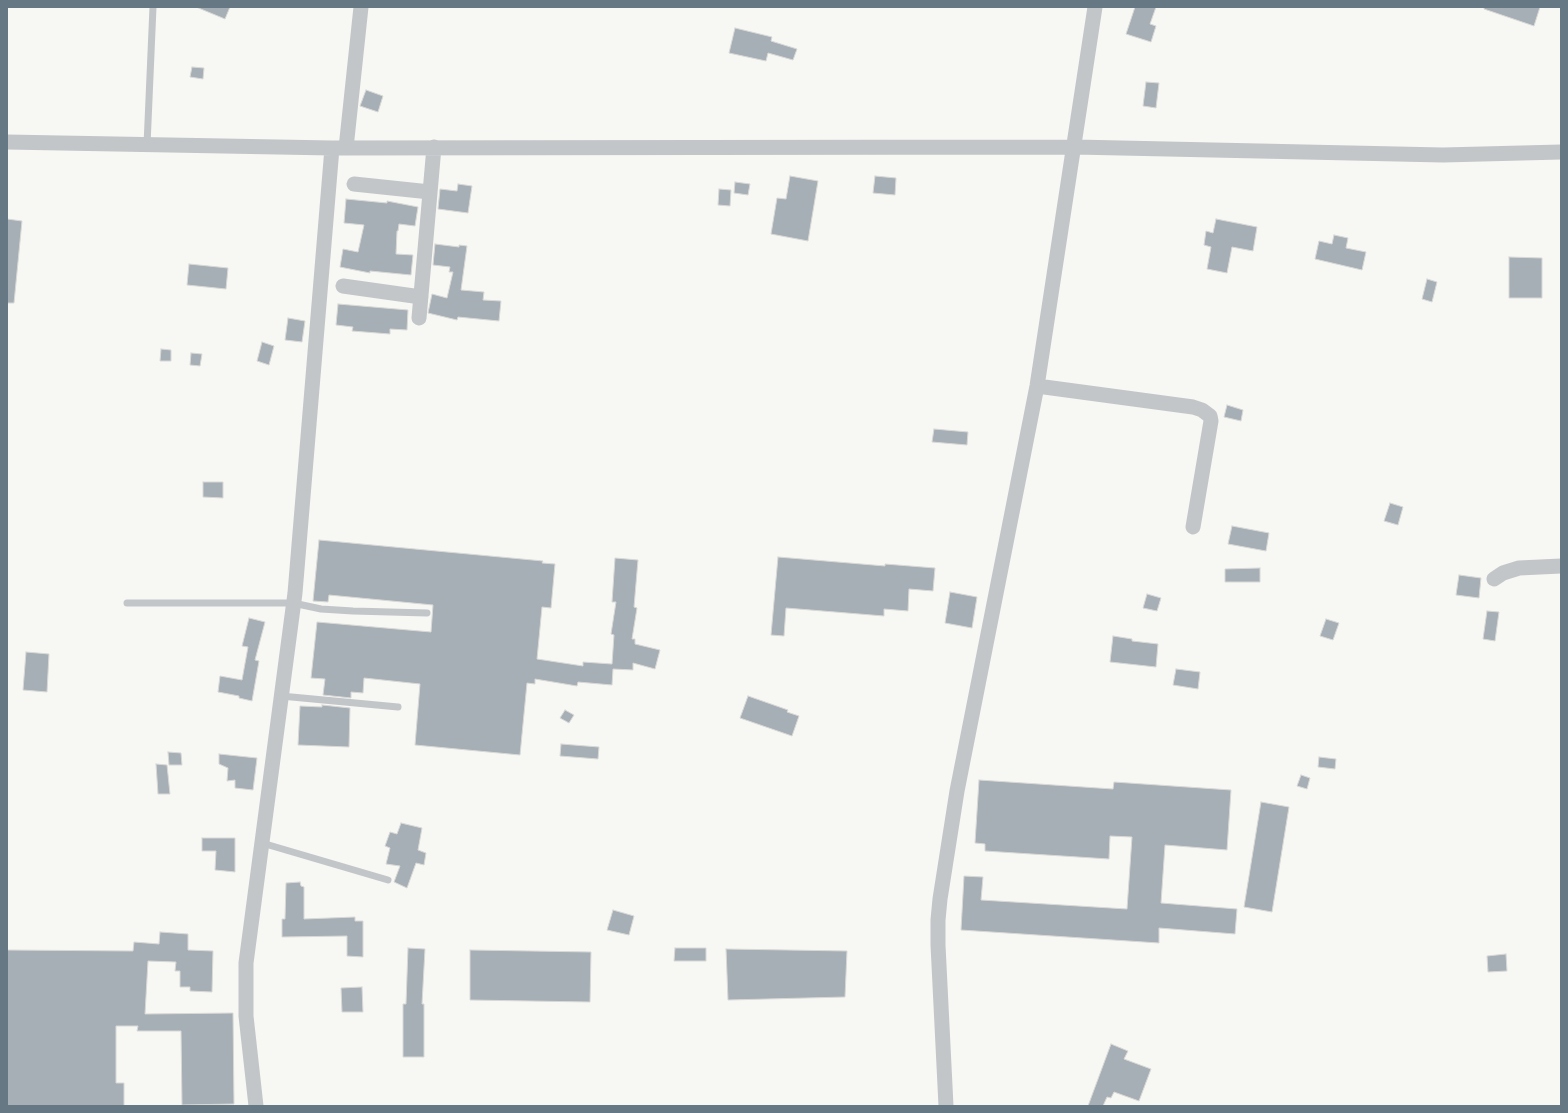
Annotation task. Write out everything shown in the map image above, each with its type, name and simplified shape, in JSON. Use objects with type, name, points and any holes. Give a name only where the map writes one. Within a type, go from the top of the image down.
[{"type":"street","points":[[256,1106],[246,1016],[246,963],[293,603],[339,148],[361,7]]},
{"type":"street","points":[[946,1106],[938,939],[940,899],[960,776],[1037,386],[1075,147],[1095,7]]},
{"type":"street","points":[[7,142],[339,148],[1075,147],[1443,155],[1561,152]]},
{"type":"street","points":[[419,318],[434,147]]},
{"type":"street","points":[[354,184],[430,192]]},
{"type":"street","points":[[343,286],[421,297]]},
{"type":"street","points":[[1037,386],[1193,407],[1202,410],[1210,416],[1211,421],[1192,527]]},
{"type":"street","points":[[1494,579],[1502,573],[1519,568],[1561,566]]},
{"type":"lane","points":[[147,144],[153,7]]},
{"type":"lane","points":[[126,603],[293,603],[320,609],[427,613]]},
{"type":"lane","points":[[281,696],[398,707]]},
{"type":"lane","points":[[262,843],[388,880]]},
{"type":"building","points":[[196,7],[230,7],[225,19]]},
{"type":"building","points":[[1135,7],[1156,7],[1150,24],[1156,26],[1151,42],[1126,34]]},
{"type":"building","points":[[1484,7],[1540,7],[1534,26],[1484,9]]},
{"type":"building","points":[[735,28],[772,37],[771,41],[797,49],[793,60],[768,53],[766,61],[729,53]]},
{"type":"building","points":[[192,67],[204,68],[203,79],[190,77]]},
{"type":"building","points":[[1146,82],[1159,83],[1156,108],[1143,106]]},
{"type":"building","points":[[366,90],[383,96],[378,112],[360,106]]},
{"type":"building","points":[[790,176],[818,181],[808,241],[771,234],[777,198],[786,199]]},
{"type":"building","points":[[875,176],[896,178],[895,195],[873,193]]},
{"type":"building","points":[[735,182],[750,184],[748,195],[734,193]]},
{"type":"building","points":[[458,184],[472,186],[468,213],[438,209],[440,189],[457,191]]},
{"type":"building","points":[[719,189],[731,190],[730,206],[718,205]]},
{"type":"building","points":[[346,199],[387,203],[387,201],[418,207],[415,226],[399,224],[397,231],[396,254],[413,255],[411,275],[370,271],[370,273],[340,267],[343,249],[358,252],[364,225],[344,223]]},
{"type":"building","points":[[7,219],[22,221],[14,303],[7,303]]},
{"type":"building","points":[[1216,219],[1257,227],[1253,251],[1232,247],[1227,273],[1207,269],[1211,247],[1204,245],[1206,231],[1213,233]]},
{"type":"building","points":[[1334,235],[1348,238],[1346,248],[1366,252],[1362,270],[1315,259],[1319,241],[1332,244]]},
{"type":"building","points":[[435,244],[459,247],[459,245],[467,246],[461,290],[484,292],[483,300],[501,301],[499,321],[458,317],[457,320],[428,313],[432,294],[447,298],[453,272],[449,272],[450,267],[433,265]]},
{"type":"building","points":[[1509,257],[1542,258],[1542,298],[1509,298]]},
{"type":"building","points":[[189,264],[228,268],[226,289],[187,285]]},
{"type":"building","points":[[1427,279],[1437,282],[1432,302],[1422,299]]},
{"type":"building","points":[[338,304],[408,310],[407,330],[390,329],[390,334],[352,331],[353,327],[336,325]]},
{"type":"building","points":[[288,318],[305,321],[302,342],[285,340]]},
{"type":"building","points":[[262,342],[274,346],[269,365],[257,361]]},
{"type":"building","points":[[161,349],[171,350],[171,361],[160,361]]},
{"type":"building","points":[[191,353],[202,354],[200,366],[190,365]]},
{"type":"building","points":[[1227,405],[1243,410],[1241,421],[1224,417]]},
{"type":"building","points":[[934,429],[968,432],[967,445],[932,442]]},
{"type":"building","points":[[203,482],[223,482],[223,498],[203,497]]},
{"type":"building","points":[[1390,503],[1403,507],[1398,525],[1384,521]]},
{"type":"building","points":[[1232,526],[1269,533],[1266,551],[1228,544]]},
{"type":"building","points":[[319,540],[543,561],[542,563],[555,564],[551,608],[542,607],[537,659],[583,666],[583,662],[612,664],[614,635],[611,634],[616,602],[612,602],[615,558],[638,560],[634,607],[637,608],[632,639],[635,639],[635,644],[660,650],[655,669],[633,663],[633,670],[613,669],[612,685],[578,682],[577,686],[535,679],[535,684],[527,683],[520,755],[415,745],[420,684],[364,678],[363,693],[351,692],[351,698],[323,695],[325,679],[311,678],[317,622],[431,632],[433,605],[329,595],[328,602],[313,601]]},
{"type":"building","points":[[778,557],[885,566],[885,564],[935,568],[933,591],[909,589],[908,611],[884,609],[884,616],[786,608],[784,636],[771,635]]},
{"type":"building","points":[[1260,568],[1260,582],[1225,582],[1225,569]]},
{"type":"building","points":[[1459,575],[1481,578],[1479,598],[1456,595]]},
{"type":"building","points":[[950,592],[977,597],[972,628],[945,623]]},
{"type":"building","points":[[1147,594],[1161,598],[1157,611],[1143,608]]},
{"type":"building","points":[[1487,611],[1499,612],[1495,641],[1483,639]]},
{"type":"building","points":[[249,618],[265,622],[255,660],[259,661],[252,701],[239,698],[239,696],[218,692],[220,676],[242,680],[248,647],[242,646]]},
{"type":"building","points":[[1326,619],[1339,623],[1333,640],[1320,636]]},
{"type":"building","points":[[1113,636],[1132,639],[1132,641],[1158,644],[1156,667],[1110,662]]},
{"type":"building","points":[[26,652],[49,654],[47,692],[23,690]]},
{"type":"building","points":[[1176,669],[1200,672],[1198,689],[1173,685]]},
{"type":"building","points":[[748,696],[788,710],[787,712],[799,716],[792,736],[740,718]]},
{"type":"building","points":[[322,705],[350,708],[349,747],[298,745],[300,706],[322,707]]},
{"type":"building","points":[[565,710],[574,715],[569,723],[560,718]]},
{"type":"building","points":[[561,744],[599,747],[598,759],[560,756]]},
{"type":"building","points":[[168,752],[181,753],[182,765],[169,765]]},
{"type":"building","points":[[219,754],[257,758],[253,790],[235,788],[235,780],[227,781],[228,768],[219,764]]},
{"type":"building","points":[[1319,757],[1336,759],[1335,769],[1318,767]]},
{"type":"building","points":[[156,764],[167,765],[170,794],[158,794]]},
{"type":"building","points":[[1301,775],[1310,778],[1307,789],[1297,786]]},
{"type":"building","points":[[979,780],[1113,789],[1114,782],[1231,790],[1227,850],[1165,845],[1161,903],[1237,909],[1235,934],[1159,928],[1159,943],[961,930],[964,876],[983,877],[981,900],[1127,909],[1132,837],[1110,836],[1109,859],[985,851],[985,844],[975,843]]},
{"type":"building","points":[[1261,802],[1289,807],[1272,912],[1244,907]]},
{"type":"building","points":[[401,823],[422,828],[418,850],[426,853],[424,865],[416,863],[407,888],[394,882],[400,866],[386,864],[390,848],[385,846],[390,832],[397,834]]},
{"type":"building","points":[[202,838],[235,838],[235,872],[215,870],[216,851],[202,851]]},
{"type":"building","points":[[300,882],[301,886],[304,887],[304,919],[355,917],[355,921],[363,921],[363,957],[347,956],[347,936],[282,937],[282,919],[285,919],[286,883]]},
{"type":"building","points":[[613,910],[634,916],[629,935],[607,930]]},
{"type":"building","points":[[160,932],[188,934],[188,950],[213,951],[212,992],[190,991],[190,987],[180,987],[180,971],[175,971],[176,962],[148,961],[145,1014],[233,1013],[234,1104],[182,1105],[181,1031],[137,1031],[138,1026],[116,1026],[116,1083],[124,1083],[124,1106],[7,1106],[7,950],[133,951],[134,942],[159,944]]},
{"type":"building","points":[[408,948],[425,949],[422,1004],[424,1004],[424,1057],[403,1057],[403,1004],[406,1004]]},
{"type":"building","points":[[675,948],[706,948],[706,961],[674,961]]},
{"type":"building","points":[[726,949],[847,951],[845,997],[728,1000]]},
{"type":"building","points":[[470,950],[591,952],[590,1002],[470,1000]]},
{"type":"building","points":[[1506,954],[1507,971],[1488,972],[1487,956]]},
{"type":"building","points":[[362,987],[363,1012],[342,1012],[341,988]]},
{"type":"building","points":[[1111,1044],[1128,1051],[1124,1059],[1151,1069],[1139,1101],[1114,1092],[1111,1098],[1107,1097],[1103,1106],[1088,1106]]}]
